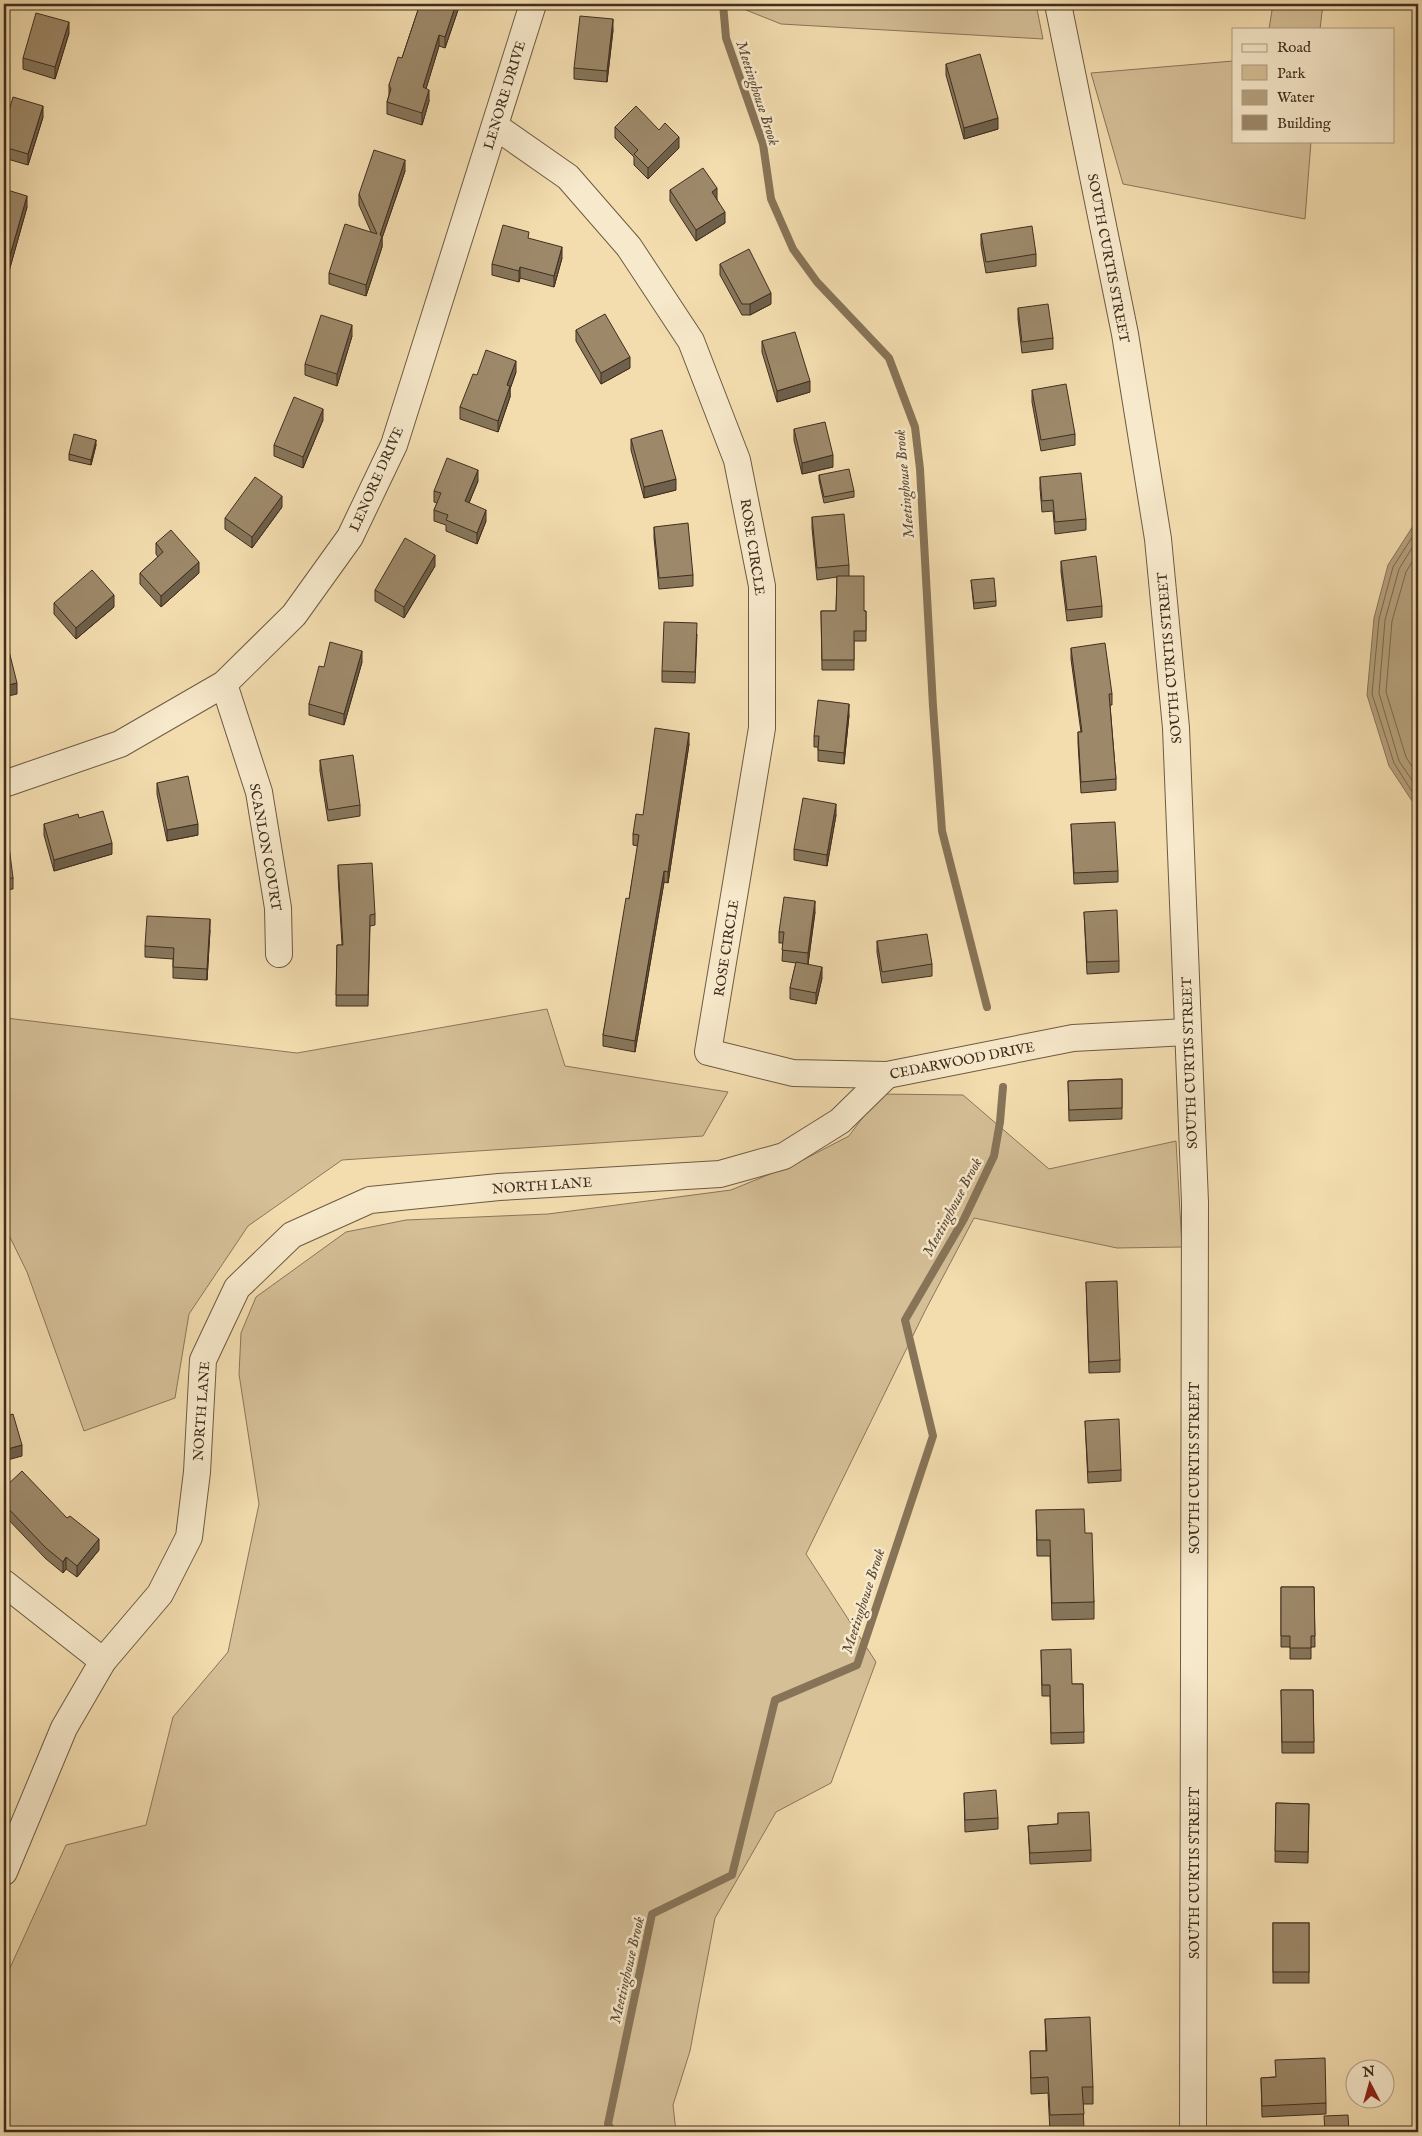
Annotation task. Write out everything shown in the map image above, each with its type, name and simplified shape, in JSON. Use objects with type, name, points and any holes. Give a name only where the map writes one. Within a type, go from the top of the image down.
[{"type":"street","name":"LENORE DRIVE","points":[[4,784],[120,744],[224,684],[294,615],[354,528],[394,445],[533,4]]},
{"type":"street","name":"SOUTH CURTIS STREET","points":[[1058,4],[1125,334],[1158,539],[1176,728],[1195,1202],[1192,2132]]},
{"type":"street","name":"ROSE CIRCLE","points":[[495,126],[568,178],[628,247],[691,341],[738,460],[762,586],[762,728],[708,1052]]},
{"type":"street","name":"SCANLON COURT","points":[[224,684],[259,792],[278,908],[279,954]]},
{"type":"street","name":"CEDARWOOD DRIVE","points":[[708,1052],[793,1073],[887,1075],[1073,1038],[1187,1032]]},
{"type":"street","name":"NORTH LANE","points":[[4,1872],[64,1728],[103,1661],[160,1594],[190,1537],[197,1472],[203,1360],[237,1288],[292,1235],[370,1200],[498,1187],[720,1174],[784,1156],[840,1121],[887,1075]]},
{"type":"street","points":[[4,1583],[103,1661]]},
{"type":"green space","points":[[731,4],[1036,4],[1043,39],[781,24]]},
{"type":"green space","points":[[1273,4],[1323,4],[1320,28],[1269,28]]},
{"type":"green space","points":[[1232,61],[1232,142],[1311,142],[1305,219],[1123,184],[1091,73]]},
{"type":"green space","points":[[547,1009],[565,1066],[728,1092],[703,1136],[342,1160],[248,1226],[189,1314],[175,1398],[84,1431],[27,1272],[4,1225],[4,1016],[6,1018],[297,1053]]},
{"type":"green space","points":[[880,1094],[963,1095],[1049,1169],[1176,1141],[1182,1247],[1117,1248],[974,1218],[925,1311],[806,1554],[876,1662],[831,1783],[776,1812],[715,1918],[690,2051],[673,2105],[676,2132],[4,2132],[4,1981],[66,1845],[146,1825],[173,1717],[228,1652],[259,1504],[239,1374],[241,1333],[256,1297],[346,1232],[406,1220],[548,1214],[731,1190],[797,1163],[849,1136]]},
{"type":"water","points":[[1418,521],[1418,810],[1389,766],[1367,695],[1374,618],[1388,565]]},
{"type":"building","points":[[420,4],[456,4],[445,37],[439,35],[423,87],[429,90],[422,113],[387,102],[391,89],[389,85],[398,57],[402,58]]},
{"type":"building","points":[[36,13],[69,22],[55,67],[23,58]]},
{"type":"building","points":[[580,16],[613,19],[607,71],[574,68]]},
{"type":"building","points":[[980,54],[998,118],[964,128],[946,64]]},
{"type":"building","points":[[13,97],[43,106],[28,154],[4,147],[4,129]]},
{"type":"building","points":[[636,106],[659,130],[665,123],[679,137],[648,168],[634,154],[638,150],[615,127]]},
{"type":"building","points":[[374,150],[405,160],[380,235],[382,236],[366,285],[329,273],[345,224],[377,234],[359,194]]},
{"type":"building","points":[[703,168],[717,188],[712,192],[725,212],[696,230],[670,190]]},
{"type":"building","points":[[4,189],[27,196],[9,259],[6,259],[4,264]]},
{"type":"building","points":[[503,225],[529,232],[528,238],[562,247],[554,276],[520,267],[519,271],[492,264]]},
{"type":"building","points":[[1032,226],[1036,254],[986,262],[981,234]]},
{"type":"building","points":[[749,249],[771,293],[750,304],[742,304],[720,264]]},
{"type":"building","points":[[1048,304],[1053,338],[1022,342],[1018,308]]},
{"type":"building","points":[[605,314],[630,357],[601,373],[576,330]]},
{"type":"building","points":[[321,315],[352,325],[337,374],[305,364]]},
{"type":"building","points":[[795,332],[810,381],[777,391],[762,341]]},
{"type":"building","points":[[486,350],[516,361],[507,385],[510,386],[498,421],[460,407],[473,374],[477,375]]},
{"type":"building","points":[[1066,384],[1075,434],[1041,440],[1032,390]]},
{"type":"building","points":[[294,397],[323,409],[303,457],[274,445]]},
{"type":"building","points":[[825,422],[833,455],[802,463],[794,429]]},
{"type":"building","points":[[662,430],[676,479],[644,487],[631,439]]},
{"type":"building","points":[[74,434],[96,440],[91,460],[69,454]]},
{"type":"building","points":[[447,458],[478,470],[465,501],[486,510],[477,533],[446,520],[448,515],[434,510],[441,493],[434,491]]},
{"type":"building","points":[[849,469],[854,491],[824,497],[819,475]]},
{"type":"building","points":[[1081,473],[1086,519],[1055,522],[1053,500],[1042,501],[1040,477]]},
{"type":"building","points":[[255,477],[282,496],[252,537],[225,518]]},
{"type":"building","points":[[844,514],[849,565],[817,568],[812,517]]},
{"type":"building","points":[[688,523],[693,575],[659,578],[654,527]]},
{"type":"building","points":[[171,530],[199,562],[161,596],[140,573],[163,552],[156,543]]},
{"type":"building","points":[[405,538],[435,555],[404,607],[375,590]]},
{"type":"building","points":[[1096,556],[1102,606],[1067,610],[1061,561]]},
{"type":"building","points":[[92,570],[114,595],[76,628],[54,603]]},
{"type":"building","points":[[837,576],[864,576],[866,631],[854,631],[854,660],[822,660],[821,611],[836,611]]},
{"type":"building","points":[[994,578],[996,601],[974,603],[971,580]]},
{"type":"building","points":[[664,622],[697,623],[695,672],[662,671]]},
{"type":"building","points":[[330,642],[362,651],[344,714],[309,704],[319,666],[324,667]]},
{"type":"building","points":[[7,643],[17,683],[4,686],[4,644]]},
{"type":"building","points":[[1105,643],[1112,694],[1109,694],[1116,779],[1081,782],[1078,732],[1082,732],[1071,648]]},
{"type":"building","points":[[818,700],[849,704],[844,753],[818,750],[819,736],[814,736]]},
{"type":"building","points":[[655,728],[689,733],[668,872],[664,871],[635,1041],[603,1035],[626,898],[629,899],[639,835],[633,834],[636,814],[643,815]]},
{"type":"building","points":[[353,755],[360,805],[328,810],[320,760]]},
{"type":"building","points":[[188,776],[198,824],[167,830],[157,783]]},
{"type":"building","points":[[803,798],[836,804],[827,855],[794,849]]},
{"type":"building","points":[[103,811],[112,843],[54,860],[44,824],[78,814],[79,818]]},
{"type":"building","points":[[1115,822],[1118,871],[1074,873],[1071,824]]},
{"type":"building","points":[[9,846],[13,878],[4,879],[4,847]]},
{"type":"building","points":[[372,863],[375,914],[370,915],[368,995],[336,995],[337,945],[343,945],[338,865]]},
{"type":"building","points":[[784,897],[815,901],[808,953],[782,950],[784,932],[779,932]]},
{"type":"building","points":[[1117,910],[1119,961],[1087,962],[1084,912]]},
{"type":"building","points":[[147,916],[210,919],[207,969],[173,967],[174,948],[145,946]]},
{"type":"building","points":[[927,934],[932,964],[882,972],[877,941]]},
{"type":"building","points":[[796,962],[822,967],[816,993],[790,988]]},
{"type":"building","points":[[1122,1079],[1122,1108],[1069,1110],[1068,1081]]},
{"type":"building","points":[[1117,1281],[1120,1360],[1089,1362],[1086,1282]]},
{"type":"building","points":[[13,1414],[22,1445],[4,1450],[4,1417]]},
{"type":"building","points":[[1119,1419],[1121,1470],[1088,1472],[1085,1421]]},
{"type":"building","points":[[22,1471],[67,1518],[70,1516],[99,1539],[77,1566],[66,1557],[63,1562],[46,1548],[4,1504],[4,1488]]},
{"type":"building","points":[[1084,1509],[1085,1533],[1092,1533],[1094,1602],[1052,1603],[1050,1540],[1037,1540],[1036,1510]]},
{"type":"building","points":[[1281,1587],[1314,1587],[1315,1636],[1311,1636],[1311,1648],[1290,1648],[1290,1636],[1281,1636]]},
{"type":"building","points":[[1071,1649],[1072,1684],[1083,1684],[1084,1732],[1051,1733],[1050,1685],[1042,1685],[1041,1650]]},
{"type":"building","points":[[1281,1690],[1313,1690],[1314,1742],[1282,1742]]},
{"type":"building","points":[[996,1790],[998,1818],[965,1820],[964,1793]]},
{"type":"building","points":[[1276,1803],[1309,1804],[1308,1852],[1275,1851]]},
{"type":"building","points":[[1089,1812],[1091,1850],[1030,1853],[1028,1826],[1058,1824],[1058,1813]]},
{"type":"building","points":[[1273,1923],[1309,1923],[1309,1972],[1273,1972]]},
{"type":"building","points":[[1090,2017],[1093,2087],[1082,2087],[1084,2114],[1050,2115],[1048,2077],[1031,2078],[1030,2051],[1047,2051],[1045,2019]]},
{"type":"building","points":[[1325,2058],[1326,2103],[1262,2106],[1261,2078],[1276,2077],[1275,2060]]},
{"type":"building","points":[[1348,2115],[1349,2132],[1325,2132],[1324,2116]]},
{"type":"waterway","name":"Meetinghouse Brook","points":[[723,4],[726,38],[763,144],[771,199],[793,249],[817,282],[889,358],[915,427],[920,469],[942,831],[987,1007]]},
{"type":"waterway","name":"Meetinghouse Brook","points":[[613,2132],[608,2124],[652,1914],[732,1875],[775,1700],[857,1665],[933,1436],[905,1320],[964,1219],[994,1156],[1000,1122],[1003,1087]]}]
